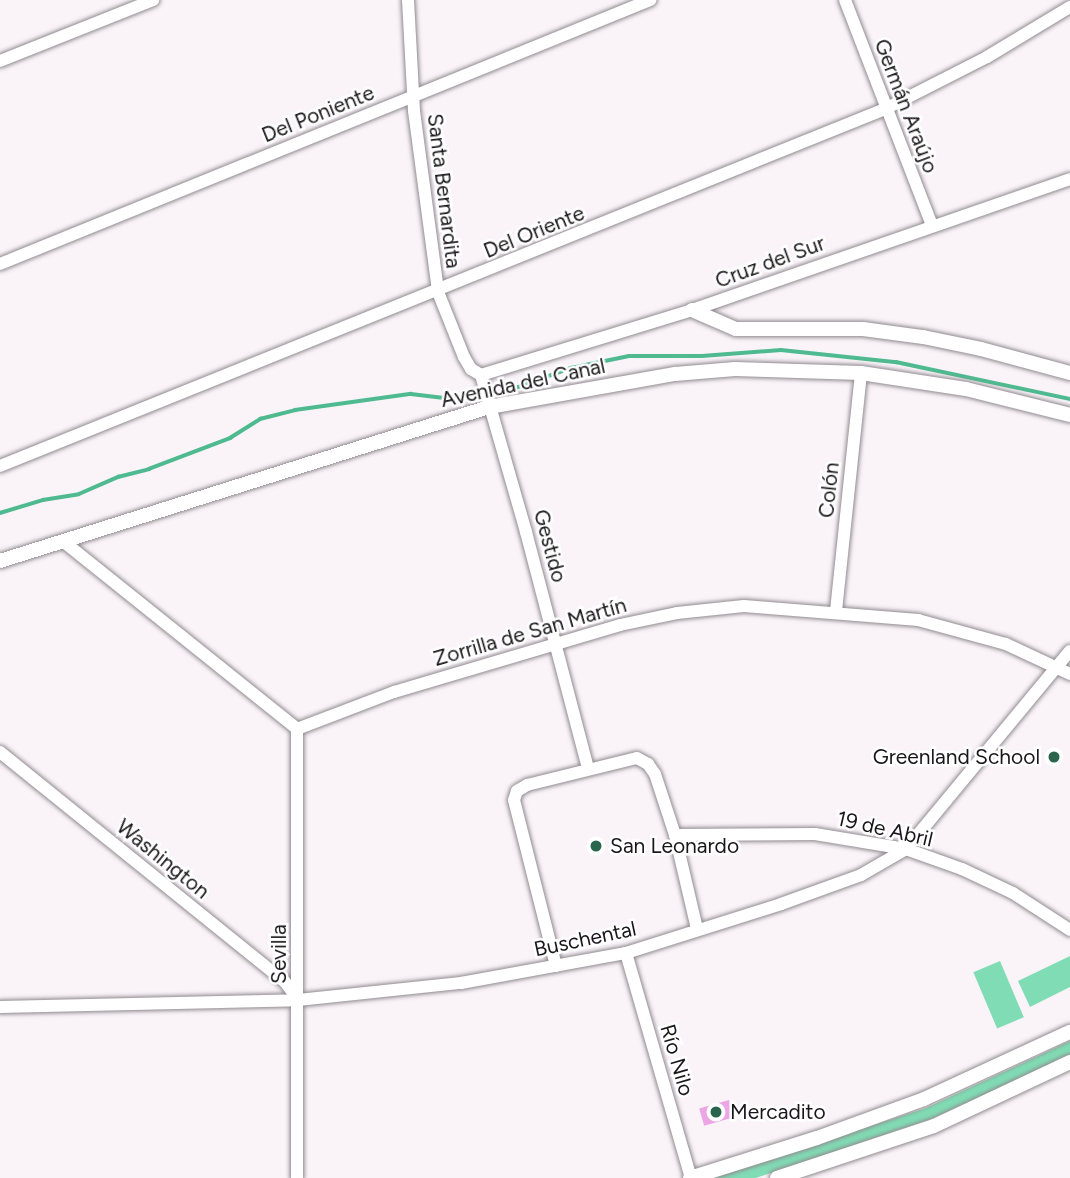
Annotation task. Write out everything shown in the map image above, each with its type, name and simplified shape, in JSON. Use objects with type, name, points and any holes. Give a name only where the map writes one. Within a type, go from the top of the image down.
[{"type":"street","points":[[0,61],[153,0]]},
{"type":"street","name":"Santa Bernardita","points":[[408,0],[414,95],[438,292],[464,357],[471,369],[481,375]]},
{"type":"street","name":"Del Poniente","points":[[0,264],[650,0]]},
{"type":"street","name":"Germán Araújo","points":[[845,0],[932,225]]},
{"type":"street","name":"Del Oriente","points":[[0,466],[438,292],[885,109],[987,58],[1070,7]]},
{"type":"street","name":"Cruz del Sur","points":[[481,375],[692,310],[1070,179]]},
{"type":"street","points":[[692,310],[736,329],[863,329],[923,337],[981,349],[1070,373]]},
{"type":"street","name":"Avenida del Canal","points":[[0,561],[489,407],[590,388],[723,370],[861,373],[966,389],[1070,415]]},
{"type":"street","name":"Colón","points":[[836,611],[861,373]]},
{"type":"street","name":"Gestido","points":[[481,375],[556,643],[588,769]]},
{"type":"street","points":[[64,542],[297,729]]},
{"type":"street","name":"Zorrilla de San Martín","points":[[297,729],[394,692],[620,625],[677,613],[744,606],[836,611],[918,620],[1006,644],[1070,674]]},
{"type":"street","name":"Buschental","points":[[0,1007],[298,1000],[461,983],[626,953],[780,904],[861,875],[906,849],[1070,652]]},
{"type":"street","name":"Sevilla","points":[[297,729],[297,1178]]},
{"type":"street","name":"Washington","points":[[0,752],[285,982],[298,1000]]},
{"type":"street","points":[[556,966],[514,800],[517,792],[527,785],[636,758],[648,764],[655,774],[675,835],[697,929]]},
{"type":"street","name":"19 de Abril","points":[[675,835],[815,834],[906,849],[962,869],[1013,894],[1070,930]]},
{"type":"street","name":"Río Nilo","points":[[626,953],[691,1178]]},
{"type":"street","points":[[691,1178],[817,1138],[923,1099],[1070,1032]]},
{"type":"street","points":[[777,1178],[934,1126],[1070,1062]]},
{"type":"green space","points":[[1070,956],[1070,987],[1030,1007],[1018,981]]},
{"type":"green space","points":[[1000,961],[1024,1017],[997,1028],[973,972]]},
{"type":"green space","points":[[1070,1041],[1070,1056],[931,1119],[756,1178],[712,1178],[926,1108]]},
{"type":"building","name":"Mercadito","points":[[729,1100],[734,1117],[704,1126],[699,1109]]},
{"type":"waterway","points":[[499,394],[571,368],[629,356],[702,356],[781,350],[896,362],[1070,399]]},
{"type":"waterway","points":[[0,513],[43,500],[79,494],[118,477],[149,469],[230,438],[260,419],[295,410],[411,394],[461,400]]},
{"type":"place","name":"Greenland School","points":[[1054,757]]},
{"type":"place","name":"San Leonardo","points":[[596,846]]},
{"type":"place","name":"Mercadito","points":[[716,1112]]}]
